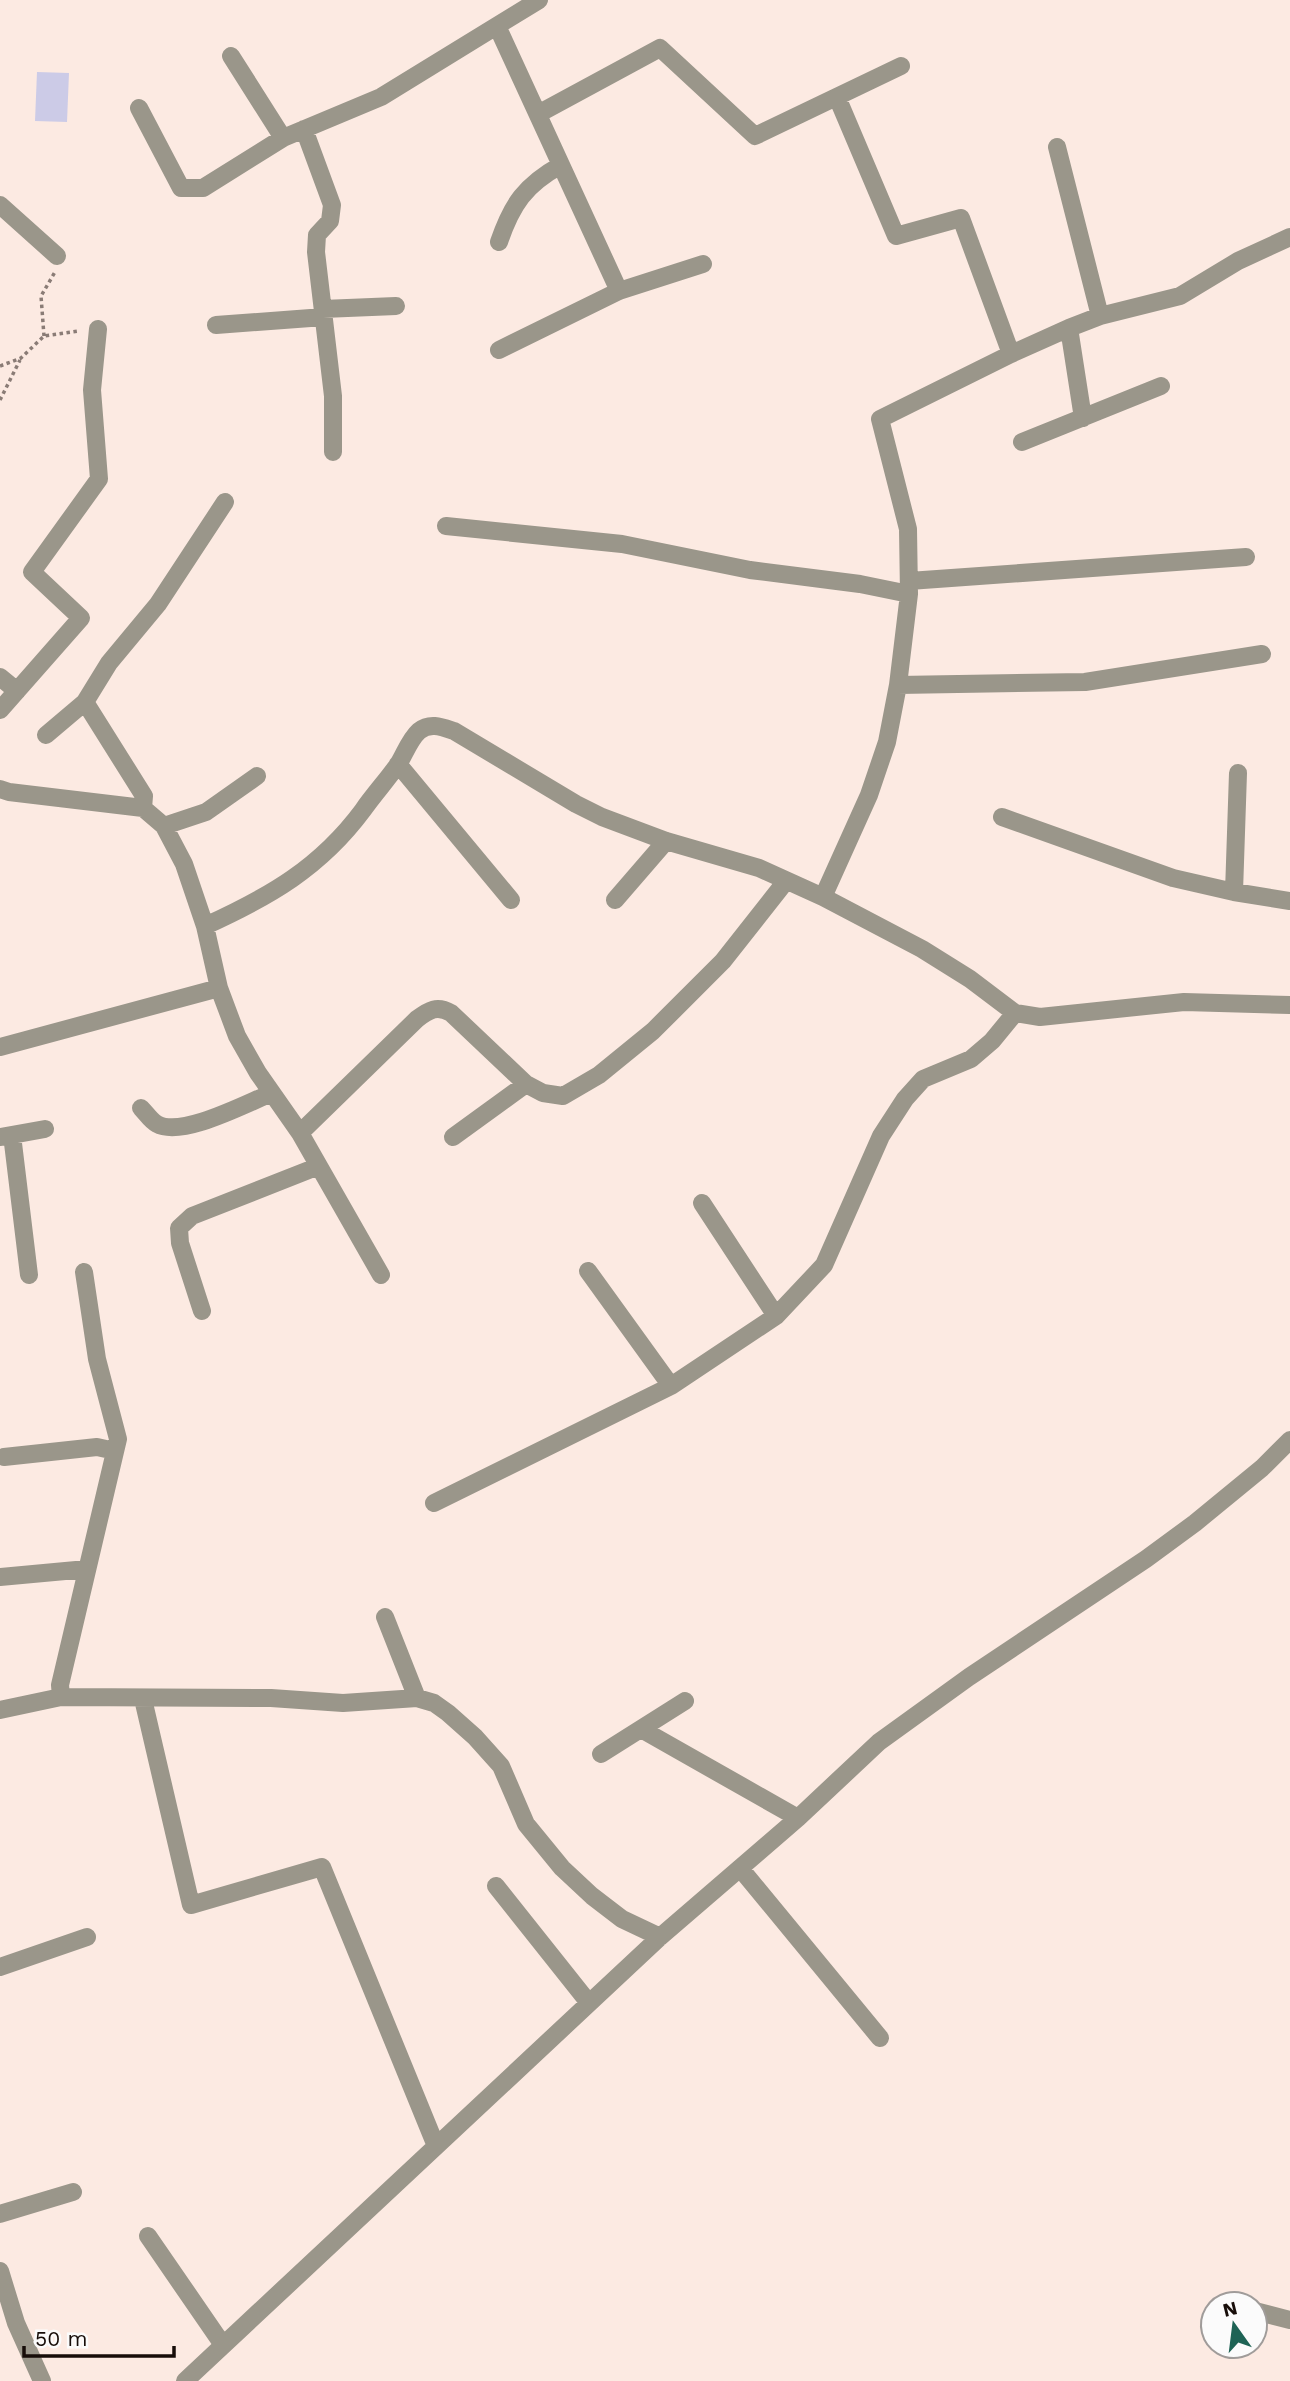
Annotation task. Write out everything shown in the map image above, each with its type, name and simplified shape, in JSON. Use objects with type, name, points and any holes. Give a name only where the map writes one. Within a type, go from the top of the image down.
[{"type":"street","points":[[139,108],[181,188],[203,188],[283,138],[381,97],[539,0]]},
{"type":"street","points":[[497,26],[619,291]]},
{"type":"street","points":[[538,114],[660,48],[755,136],[901,66]]},
{"type":"street","points":[[232,56],[283,138]]},
{"type":"street","points":[[837,97],[897,236],[961,218],[1012,354]]},
{"type":"street","points":[[304,129],[332,205],[330,221],[317,235],[316,252],[333,396],[333,452]]},
{"type":"street","points":[[1057,147],[1100,316]]},
{"type":"street","points":[[499,242],[509,212],[526,190],[561,165]]},
{"type":"street","points":[[0,205],[57,256]]},
{"type":"street","points":[[823,897],[869,795],[887,742],[898,685],[909,587],[908,529],[880,419],[1069,328],[1100,316],[1180,296],[1238,261],[1290,237]]},
{"type":"street","points":[[499,350],[619,291],[703,264]]},
{"type":"street","points":[[216,325],[396,306]]},
{"type":"street","points":[[1069,328],[1083,418]]},
{"type":"street","points":[[0,710],[81,618],[32,572],[99,479],[92,390],[98,329]]},
{"type":"street","points":[[1022,442],[1161,386]]},
{"type":"street","points":[[46,735],[85,702],[109,663],[158,604],[225,502]]},
{"type":"street","points":[[446,526],[622,544],[750,570],[860,584],[909,587],[1246,557]]},
{"type":"street","points":[[898,685],[1085,682],[1262,654]]},
{"type":"street","points":[[0,677],[17,691]]},
{"type":"street","points":[[85,702],[144,796],[143,808]]},
{"type":"street","points":[[205,926],[270,894],[328,852],[398,764],[417,733],[426,727],[438,726],[454,731],[602,817],[666,841],[759,868],[823,897],[922,950],[970,979],[1015,1013],[1040,1017],[1184,1002],[1290,1005]]},
{"type":"street","points":[[398,764],[511,900]]},
{"type":"street","points":[[1234,892],[1238,773]]},
{"type":"street","points":[[164,826],[206,812],[257,776]]},
{"type":"street","points":[[0,789],[143,808],[164,826],[184,864],[205,926],[219,988],[237,1036],[300,1133],[381,1275]]},
{"type":"street","points":[[1002,817],[1173,878],[1290,901]]},
{"type":"street","points":[[615,900],[666,841]]},
{"type":"street","points":[[300,1133],[417,1019],[431,1009],[442,1008],[451,1013],[526,1084],[543,1093],[563,1096],[599,1075],[653,1031],[723,961],[786,881]]},
{"type":"street","points":[[0,1046],[219,988]]},
{"type":"street","points":[[434,1503],[671,1386],[776,1316],[824,1265],[881,1136],[905,1099],[923,1079],[971,1059],[992,1041],[1015,1013]]},
{"type":"street","points":[[453,1138],[526,1084]]},
{"type":"street","points":[[141,1108],[157,1124],[175,1128],[198,1123],[272,1093]]},
{"type":"street","points":[[29,1275],[6,1136],[46,1129]]},
{"type":"street","points":[[202,1311],[180,1243],[179,1228],[192,1216],[319,1166]]},
{"type":"street","points":[[702,1203],[776,1316]]},
{"type":"street","points":[[588,1271],[671,1386]]},
{"type":"street","points":[[61,1698],[61,1685],[118,1439],[97,1359],[84,1272]]},
{"type":"street","points":[[185,2381],[660,1937],[798,1818],[879,1742],[969,1676],[1146,1559],[1195,1523],[1262,1468],[1290,1440]]},
{"type":"street","points":[[4,1457],[97,1447],[115,1451]]},
{"type":"street","points":[[0,1577],[87,1569]]},
{"type":"street","points":[[385,1617],[417,1698]]},
{"type":"street","points":[[0,1710],[61,1698],[271,1698],[343,1703],[417,1698],[433,1703],[448,1713],[501,1766],[526,1824],[562,1868],[622,1919],[660,1937]]},
{"type":"street","points":[[143,1699],[191,1905],[322,1867],[436,2146]]},
{"type":"street","points":[[601,1754],[685,1701]]},
{"type":"street","points":[[641,1729],[798,1818]]},
{"type":"street","points":[[740,1868],[880,2038]]},
{"type":"street","points":[[496,1886],[589,2003]]},
{"type":"street","points":[[0,1967],[87,1937]]},
{"type":"street","points":[[0,2214],[73,2192]]},
{"type":"street","points":[[148,2236],[223,2345]]},
{"type":"street","points":[[0,2271],[16,2323],[41,2381]]},
{"type":"street","points":[[1269,2315],[1290,2320]]},
{"type":"path","points":[[44,336],[41,296],[59,263],[57,256]]},
{"type":"path","points":[[0,400],[21,358],[44,336],[98,329]]},
{"type":"path","points":[[0,366],[21,358]]},
{"type":"building","points":[[37,72],[69,73],[67,122],[35,121]]}]
